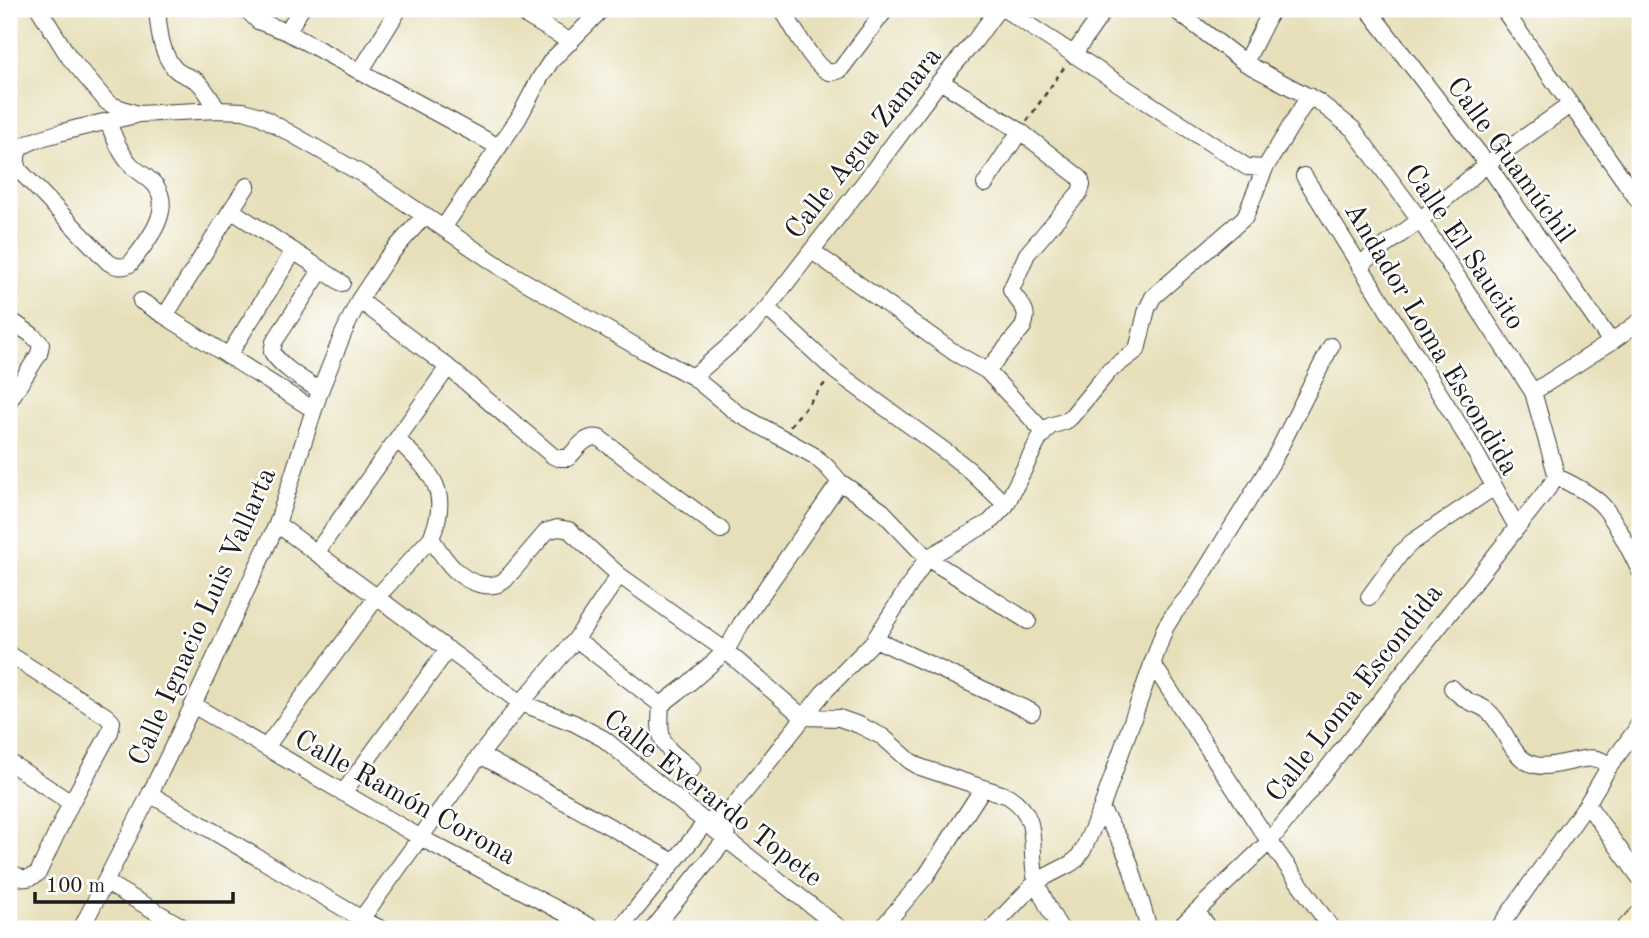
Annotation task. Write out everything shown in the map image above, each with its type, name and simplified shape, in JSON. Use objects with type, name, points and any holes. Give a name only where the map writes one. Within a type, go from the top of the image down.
[{"type":"street","points":[[157,9],[161,41],[168,59],[185,77],[198,82],[218,110]]},
{"type":"street","points":[[246,9],[258,21],[287,32],[499,147]]},
{"type":"street","points":[[287,32],[300,9]]},
{"type":"street","points":[[360,72],[399,9]]},
{"type":"street","points":[[515,9],[571,42]]},
{"type":"street","points":[[443,228],[518,119],[551,61],[602,9]]},
{"type":"street","points":[[782,9],[812,57],[828,72],[840,70],[886,9]]},
{"type":"street","points":[[1073,54],[1105,9]]},
{"type":"street","name":"Calle El Saucito","points":[[1174,9],[1245,63],[1319,102],[1353,129],[1420,220],[1533,392],[1557,477]]},
{"type":"street","points":[[1245,63],[1272,9]]},
{"type":"street","name":"Calle Guamúchil","points":[[1368,9],[1487,164],[1611,342]]},
{"type":"street","points":[[1503,9],[1640,203]]},
{"type":"street","points":[[42,11],[69,57],[107,102],[138,114]]},
{"type":"street","points":[[995,11],[1073,54],[1247,167],[1265,168]]},
{"type":"street","name":"Calle Agua Zamara","points":[[693,377],[746,332],[767,308],[995,11]]},
{"type":"street","points":[[940,81],[1020,131],[1080,178],[1082,185],[1080,192],[1024,257],[1011,290],[1026,313],[1026,319],[1023,327],[987,371]]},
{"type":"street","points":[[620,929],[706,822],[729,812],[823,693],[875,639],[926,558],[990,522],[1006,505],[1038,439],[1050,426],[1071,417],[1109,371],[1137,350],[1147,309],[1153,297],[1245,216],[1265,168],[1309,96]]},
{"type":"street","points":[[1359,265],[1420,220],[1487,164],[1570,105]]},
{"type":"street","points":[[108,122],[124,156],[158,189],[162,204],[154,228],[130,264],[125,267],[115,266],[108,262],[19,170],[18,153],[23,146],[57,133],[138,114],[218,110],[244,111],[260,116],[369,178],[505,270],[643,351],[693,377],[737,413],[813,455],[840,482],[882,511],[926,558],[1028,621]]},
{"type":"street","points":[[985,184],[1020,131]]},
{"type":"street","name":"Andador Loma Escondida","points":[[1304,176],[1466,436],[1517,527]]},
{"type":"street","points":[[165,316],[247,186]]},
{"type":"street","points":[[231,210],[342,283]]},
{"type":"street","name":"Calle Ignacio Luis Vallarta","points":[[80,929],[194,705],[276,524],[320,391],[359,300],[387,258],[425,215]]},
{"type":"street","points":[[228,356],[294,251]]},
{"type":"street","points":[[812,251],[955,353],[987,371],[1044,432]]},
{"type":"street","points":[[320,391],[295,375],[272,352],[273,346],[321,270]]},
{"type":"street","points":[[359,300],[448,367],[549,453],[558,458],[568,458],[587,439],[599,439],[721,530]]},
{"type":"street","points":[[141,301],[314,410]]},
{"type":"street","points":[[767,308],[835,371],[949,454],[1006,505]]},
{"type":"street","points":[[9,319],[41,344],[39,354],[9,401]]},
{"type":"street","points":[[1533,392],[1640,321]]},
{"type":"street","points":[[991,929],[1037,881],[1070,864],[1083,850],[1101,809],[1169,620],[1192,592],[1274,459],[1331,346]]},
{"type":"street","points":[[316,553],[448,367]]},
{"type":"street","points":[[285,392],[295,375]]},
{"type":"street","points":[[266,747],[377,597],[431,538],[438,523],[441,503],[437,488],[424,466],[397,439]]},
{"type":"street","points":[[1557,477],[1602,505],[1620,532],[1640,571]]},
{"type":"street","name":"Calle Loma Escondida","points":[[1178,929],[1270,841],[1557,477]]},
{"type":"street","points":[[692,769],[670,751],[661,738],[661,705],[726,651],[741,624],[840,482]]},
{"type":"street","points":[[1369,597],[1411,543],[1494,487]]},
{"type":"street","name":"Calle Everardo Topete","points":[[276,524],[521,703],[573,723],[604,739],[841,929]]},
{"type":"street","points":[[431,538],[455,570],[465,578],[478,584],[499,585],[547,531],[558,528],[569,530],[619,575],[726,651],[803,717],[839,718],[859,725],[883,737],[920,767],[1008,796],[1017,802],[1029,819],[1035,875],[1052,914],[1062,929]]},
{"type":"street","points":[[358,924],[480,755],[576,639],[619,575]]},
{"type":"street","points":[[576,639],[661,705]]},
{"type":"street","points":[[875,639],[1032,712]]},
{"type":"street","points":[[343,793],[448,649]]},
{"type":"street","points":[[9,654],[112,722],[110,732],[71,803],[38,873],[21,878],[9,871]]},
{"type":"street","points":[[1152,663],[1332,929]]},
{"type":"street","points":[[1452,688],[1458,695],[1491,713],[1516,752],[1533,765],[1552,766],[1590,758],[1600,759],[1609,767]]},
{"type":"street","points":[[823,693],[839,718]]},
{"type":"street","name":"Calle Ramón Corona","points":[[194,705],[421,838],[595,929]]},
{"type":"street","points":[[1498,929],[1587,804],[1640,722]]},
{"type":"street","points":[[480,755],[674,862]]},
{"type":"street","points":[[9,762],[71,803]]},
{"type":"street","points":[[881,929],[926,876],[983,788]]},
{"type":"street","points":[[150,794],[358,924],[381,929]]},
{"type":"street","points":[[1587,804],[1640,878]]},
{"type":"street","points":[[1101,809],[1121,842],[1130,864],[1149,929]]},
{"type":"street","points":[[653,929],[726,839],[729,812]]},
{"type":"street","points":[[105,882],[186,929]]},
{"type":"street","points":[[1197,912],[1210,929]]},
{"type":"street","points":[[1628,929],[1640,917]]},
{"type":"path","points":[[1020,131],[1073,54]]},
{"type":"path","points":[[782,437],[835,371]]}]
